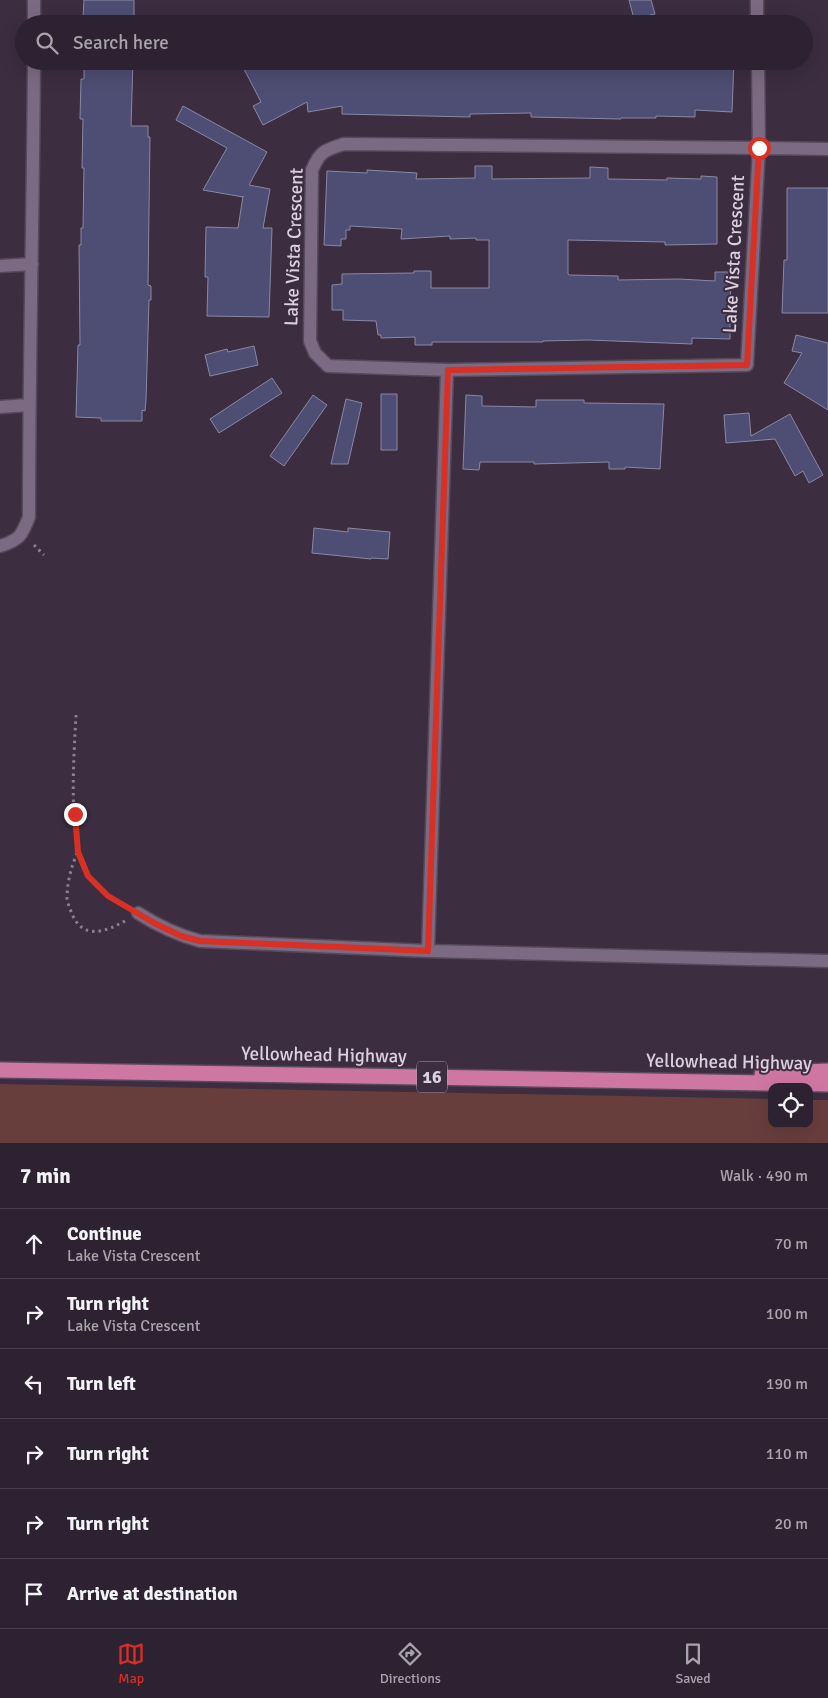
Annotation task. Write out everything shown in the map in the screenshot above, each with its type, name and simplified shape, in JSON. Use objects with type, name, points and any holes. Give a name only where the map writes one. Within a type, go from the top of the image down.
[{"type":"highway","name":"Yellowhead Highway","points":[[0,1070],[828,1084]]},
{"type":"highway","points":[[631,1080],[828,1071]]},
{"type":"street","points":[[34,0],[34,15]]},
{"type":"street","points":[[757,0],[758,15]]},
{"type":"street","points":[[0,546],[9,543],[22,534],[28,516],[34,70]]},
{"type":"street","points":[[758,70],[759,148],[828,149]]},
{"type":"street","name":"Lake Vista Crescent","points":[[344,144],[759,148],[747,365],[448,370],[328,366],[315,353],[310,341],[312,170],[316,160],[324,150],[344,144]]},
{"type":"street","points":[[0,266],[32,264]]},
{"type":"street","points":[[428,951],[448,370]]},
{"type":"street","points":[[0,407],[28,405]]},
{"type":"street","points":[[138,913],[181,936],[200,941],[428,951],[828,961]]},
{"type":"path","points":[[76,716],[74,758],[78,852],[88,876],[108,896],[138,913]]},
{"type":"path","points":[[78,852],[71,869],[67,902],[76,922],[82,928],[90,931],[112,928],[138,913]]},
{"type":"shaded area","points":[[0,1084],[768,1099],[768,1128],[813,1128],[813,1100],[828,1100],[828,1143],[0,1143]]},
{"type":"building","points":[[84,0],[134,0],[134,15],[83,15]]},
{"type":"building","points":[[629,0],[651,0],[655,14],[633,15]]},
{"type":"building","points":[[84,70],[133,70],[131,126],[148,126],[148,137],[150,137],[148,285],[151,286],[151,300],[149,300],[146,400],[145,411],[142,410],[142,421],[101,421],[101,418],[76,417],[78,345],[80,345],[79,245],[81,245],[81,228],[83,228],[84,168],[82,168],[83,119],[80,119],[81,79],[84,79]]},
{"type":"building","points":[[245,70],[734,70],[732,112],[695,110],[695,117],[656,116],[656,118],[621,119],[531,117],[531,113],[470,114],[470,117],[342,114],[342,106],[308,112],[307,102],[263,125],[253,106],[261,102]]},
{"type":"building","points":[[183,106],[267,152],[249,185],[270,189],[263,228],[272,228],[269,317],[207,316],[208,277],[205,277],[206,227],[238,228],[243,197],[203,190],[227,148],[176,120]]},
{"type":"building","points":[[475,166],[492,166],[492,179],[590,178],[590,167],[608,168],[608,179],[667,180],[667,178],[701,179],[701,176],[717,177],[717,244],[665,245],[665,242],[568,240],[568,274],[618,276],[618,280],[679,279],[715,281],[715,272],[731,272],[730,312],[727,312],[727,316],[730,317],[730,339],[692,338],[692,344],[588,340],[432,342],[432,345],[415,345],[415,337],[381,338],[381,335],[378,335],[376,321],[343,320],[343,310],[332,310],[332,285],[342,284],[342,274],[431,271],[431,288],[489,288],[489,240],[476,240],[476,238],[450,239],[450,236],[401,239],[402,229],[350,226],[350,230],[346,230],[346,239],[341,239],[341,246],[324,245],[327,171],[367,173],[367,170],[417,173],[416,179],[475,178]]},
{"type":"building","points":[[787,188],[828,188],[828,313],[782,313],[784,260],[787,260]]},
{"type":"building","points":[[796,335],[828,343],[828,410],[784,383],[802,353],[792,351]]},
{"type":"building","points":[[254,346],[258,365],[210,376],[205,355],[227,349],[228,352]]},
{"type":"building","points":[[272,378],[282,393],[219,433],[210,419]]},
{"type":"building","points":[[381,394],[397,394],[397,450],[381,450]]},
{"type":"building","points":[[313,395],[327,405],[284,466],[270,456]]},
{"type":"building","points":[[466,395],[482,396],[482,406],[536,407],[536,400],[664,404],[660,469],[625,467],[625,469],[609,469],[609,462],[534,464],[534,462],[480,462],[479,470],[463,469]]},
{"type":"building","points":[[346,399],[362,403],[348,464],[331,464]]},
{"type":"building","points":[[749,413],[751,436],[790,414],[823,475],[809,483],[803,471],[795,476],[775,439],[726,443],[724,415]]},
{"type":"building","points":[[314,528],[348,532],[348,528],[390,532],[388,559],[312,553]]},
{"type":"route","points":[[75,814],[78,852],[88,876],[108,896],[181,936],[200,941],[428,951],[448,370],[747,365],[759,148]]}]
